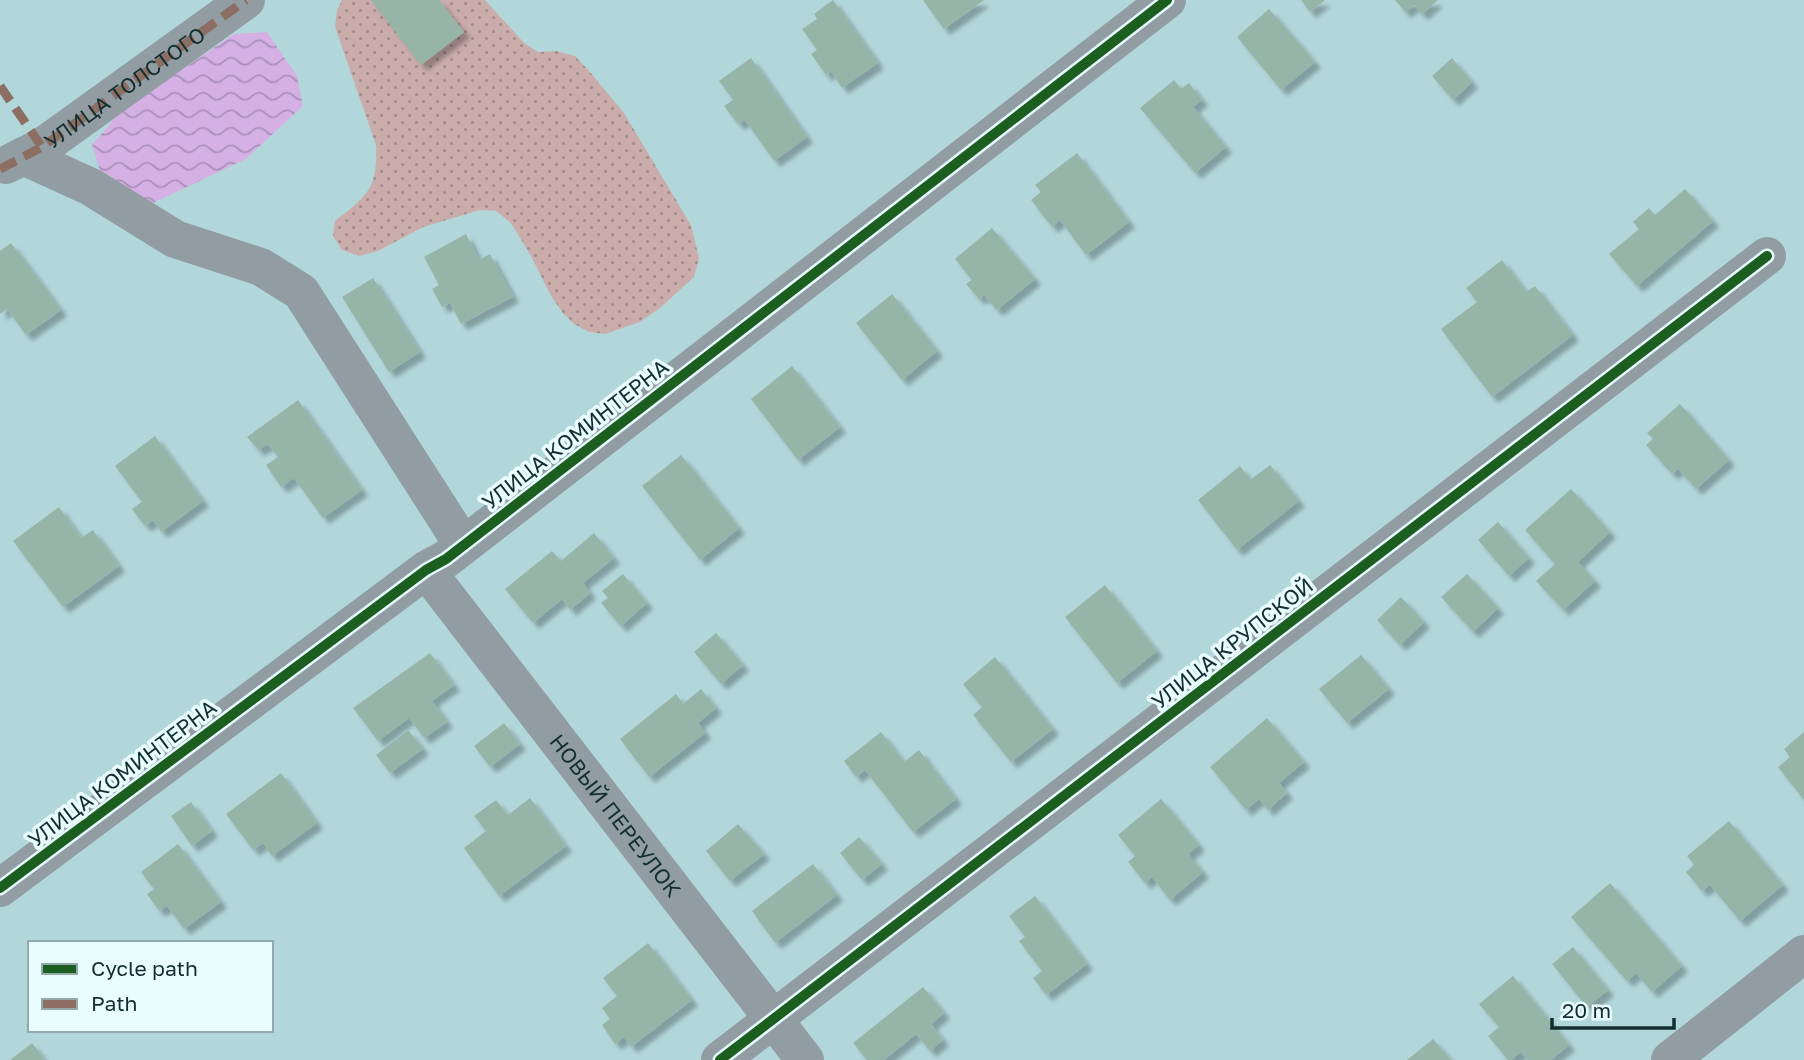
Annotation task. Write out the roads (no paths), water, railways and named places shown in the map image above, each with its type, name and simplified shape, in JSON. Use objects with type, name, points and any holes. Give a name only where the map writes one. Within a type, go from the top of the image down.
[{"type":"street","name":"УЛИЦА ТОЛСТОГО","points":[[12,163],[42,147],[246,0]]},
{"type":"street","name":"УЛИЦА КОМИНТЕРНА","points":[[0,888],[426,570],[446,559],[1167,0]]},
{"type":"street","points":[[12,163],[92,187],[175,239],[261,267],[302,292],[463,545]]},
{"type":"street","name":"УЛИЦА КРУПСКОЙ","points":[[720,1060],[1767,256]]},
{"type":"street","name":"НОВЫЙ ПЕРЕУЛОК","points":[[426,570],[806,1060]]},
{"type":"street","points":[[1670,1060],[1804,954]]},
{"type":"water","points":[[267,32],[297,76],[303,106],[246,159],[136,211],[102,177],[92,145],[120,112],[234,34]]}]
